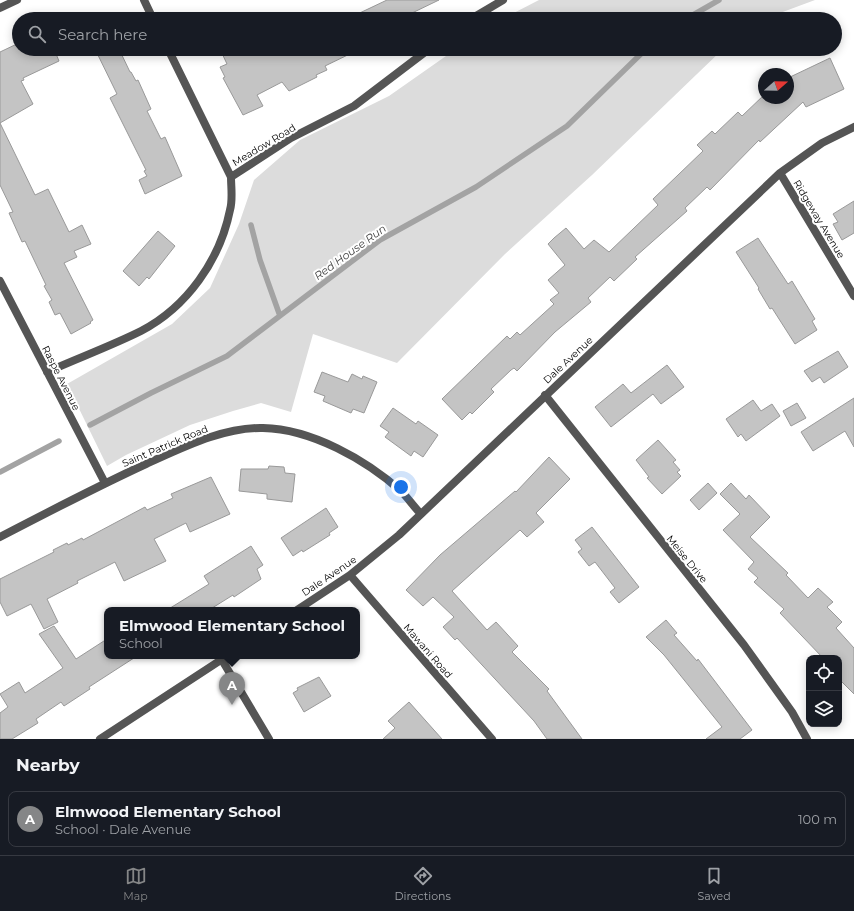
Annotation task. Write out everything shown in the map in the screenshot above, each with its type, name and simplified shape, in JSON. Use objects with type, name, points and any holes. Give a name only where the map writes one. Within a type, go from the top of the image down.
[{"type":"street","points":[[0,8],[16,0]]},
{"type":"street","points":[[144,0],[150,12]]},
{"type":"street","points":[[483,12],[503,0]]},
{"type":"street","points":[[171,56],[231,177]]},
{"type":"street","name":"Meadow Road","points":[[47,372],[142,330],[177,305],[198,282],[217,250],[231,208],[231,177],[291,138],[354,106],[420,56]]},
{"type":"street","name":"Dale Avenue","points":[[302,607],[350,575],[378,554],[780,173],[822,143],[854,127]]},
{"type":"street","name":"Ridgeway Avenue","points":[[780,173],[854,296]]},
{"type":"street","name":"Raspe Avenue","points":[[0,281],[105,483]]},
{"type":"street","name":"Meise Drive","points":[[545,395],[744,645],[792,712],[807,739]]},
{"type":"street","name":"Saint Patrick Road","points":[[0,537],[105,483],[205,439],[247,429],[264,428],[300,435],[338,448],[359,460],[402,492],[421,514]]},
{"type":"street","name":"Mawani Road","points":[[350,575],[492,739]]},
{"type":"street","points":[[100,739],[223,659]]},
{"type":"street","points":[[226,659],[268,737],[259,739]]},
{"type":"shaded area","points":[[539,0],[815,0],[783,12],[516,12]]},
{"type":"shaded area","points":[[446,56],[716,56],[592,175],[505,254],[397,363],[313,334],[291,412],[261,403],[233,411],[190,425],[126,455],[107,466],[67,384],[172,324],[210,288],[239,224],[254,180],[300,140],[389,96]]},
{"type":"building","points":[[387,0],[439,0],[414,12],[362,12]]},
{"type":"building","points":[[12,46],[12,56],[57,56],[59,61],[23,78],[24,80],[21,81],[33,104],[0,123],[0,52]]},
{"type":"building","points":[[98,56],[122,56],[130,72],[136,81],[138,80],[151,109],[147,111],[161,139],[165,137],[182,176],[145,194],[139,180],[147,176],[144,171],[146,170],[110,98],[117,94]]},
{"type":"building","points":[[223,56],[346,56],[325,66],[327,70],[316,75],[317,77],[289,91],[282,82],[257,95],[263,106],[243,115],[223,78],[225,77],[220,67],[227,64]]},
{"type":"building","points":[[830,58],[844,89],[806,107],[803,102],[760,142],[759,140],[710,190],[707,187],[685,208],[687,211],[635,257],[637,259],[614,281],[610,277],[588,298],[591,302],[555,332],[517,371],[514,368],[511,370],[491,389],[494,392],[472,414],[470,412],[462,420],[442,399],[507,336],[510,339],[517,332],[520,335],[554,304],[550,300],[559,293],[548,280],[565,265],[548,244],[566,228],[584,249],[594,240],[609,252],[658,205],[653,199],[703,151],[697,145],[712,131],[715,134],[738,112],[742,116],[758,101],[758,104],[794,104],[794,75]]},
{"type":"building","points":[[0,123],[35,195],[48,189],[69,232],[82,225],[91,244],[74,251],[77,257],[64,263],[93,320],[90,322],[91,323],[71,334],[60,313],[55,315],[49,302],[52,300],[44,286],[46,285],[25,241],[22,242],[9,213],[13,212],[0,185]]},
{"type":"building","points":[[854,201],[854,233],[842,240],[833,224],[838,222],[833,214]]},
{"type":"building","points":[[158,231],[175,246],[149,279],[147,277],[139,286],[123,271]]},
{"type":"building","points":[[758,238],[788,284],[792,281],[815,319],[812,321],[817,330],[795,344],[772,308],[770,309],[758,289],[759,288],[736,252]]},
{"type":"building","points":[[838,351],[848,367],[824,383],[820,377],[812,382],[804,371]]},
{"type":"building","points":[[667,365],[684,387],[661,404],[653,394],[611,427],[595,407],[623,384],[631,393]]},
{"type":"building","points":[[322,372],[348,382],[352,374],[362,379],[363,376],[377,382],[364,413],[353,409],[351,413],[323,401],[325,396],[314,392]]},
{"type":"building","points":[[854,398],[854,447],[845,431],[813,451],[801,432]]},
{"type":"building","points":[[753,400],[761,411],[772,404],[780,416],[746,441],[741,434],[738,437],[726,419]]},
{"type":"building","points":[[797,403],[806,418],[791,426],[783,411]]},
{"type":"building","points":[[393,408],[416,424],[418,421],[438,435],[423,457],[414,451],[411,456],[385,437],[389,432],[380,426]]},
{"type":"building","points":[[658,440],[676,460],[673,462],[680,470],[677,472],[681,476],[662,494],[647,478],[649,477],[636,460]]},
{"type":"building","points":[[549,457],[570,479],[536,513],[544,522],[527,537],[520,530],[452,591],[487,630],[496,622],[518,646],[512,652],[549,689],[547,691],[582,739],[547,739],[534,721],[457,638],[455,640],[443,627],[454,617],[433,597],[423,606],[406,590],[440,555],[515,491],[516,492]]},
{"type":"building","points":[[269,466],[284,467],[285,473],[295,474],[292,502],[267,499],[267,494],[239,491],[241,469],[268,469]]},
{"type":"building","points":[[211,477],[230,514],[190,532],[186,523],[154,539],[166,561],[124,581],[115,562],[77,581],[78,583],[47,599],[58,622],[44,629],[31,604],[7,616],[0,602],[0,579],[54,552],[53,550],[67,543],[68,545],[82,538],[83,540],[145,507],[147,510],[173,498],[171,494]]},
{"type":"building","points":[[708,483],[717,493],[699,510],[690,500]]},
{"type":"building","points":[[731,483],[746,499],[749,495],[770,517],[750,537],[788,573],[786,575],[808,598],[818,588],[833,602],[827,607],[842,622],[836,628],[854,648],[854,694],[842,682],[842,655],[820,655],[780,613],[784,609],[754,582],[758,578],[748,569],[754,562],[723,530],[740,514],[720,494]]},
{"type":"building","points":[[326,508],[338,527],[329,533],[330,535],[303,552],[302,550],[293,556],[281,538]]},
{"type":"building","points":[[592,527],[639,587],[619,603],[610,592],[615,588],[595,562],[589,566],[578,552],[582,549],[575,540]]},
{"type":"building","points":[[251,546],[263,565],[257,569],[261,579],[234,597],[233,595],[214,607],[172,607],[209,584],[204,576]]},
{"type":"building","points":[[666,620],[677,633],[674,635],[697,661],[698,659],[752,730],[740,739],[706,739],[722,727],[664,655],[646,637]]},
{"type":"building","points":[[54,626],[76,659],[104,641],[104,659],[132,659],[89,687],[90,689],[64,706],[61,702],[36,719],[38,723],[12,739],[0,739],[0,713],[8,707],[0,694],[19,682],[25,693],[63,668],[39,634]]},
{"type":"building","points":[[319,677],[331,696],[304,712],[293,693],[298,690],[297,688]]},
{"type":"building","points":[[409,702],[442,739],[383,739],[395,728],[388,721]]},
{"type":"waterway","name":"Red House Run","points":[[698,12],[719,0]]},
{"type":"waterway","name":"Red House Run","points":[[90,425],[227,356],[380,240],[476,187],[567,126],[639,56]]},
{"type":"waterway","points":[[251,225],[260,260],[280,316]]},
{"type":"waterway","name":"Red House Run","points":[[0,472],[59,441]]},
{"type":"place","name":"Elmwood Elementary School","points":[[232,705]]}]
